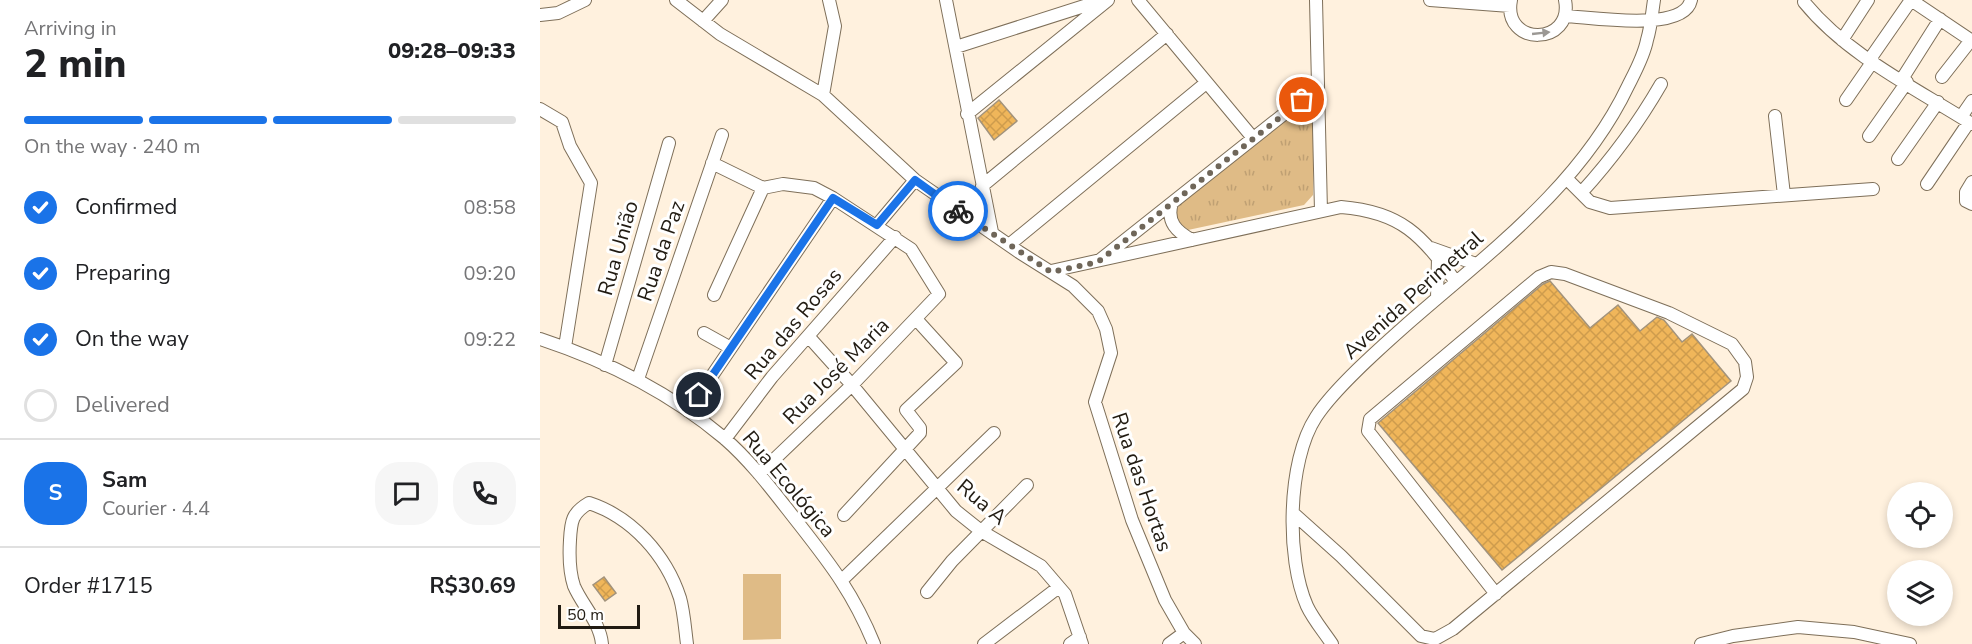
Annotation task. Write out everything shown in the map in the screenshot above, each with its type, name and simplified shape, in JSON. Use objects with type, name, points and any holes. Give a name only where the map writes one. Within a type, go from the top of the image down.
[{"type":"street","points":[[540,15],[558,13],[585,0]]},
{"type":"street","name":"Rua das Hortas","points":[[676,0],[720,34],[823,94],[915,180],[1072,286],[1098,311],[1106,329],[1111,353],[1095,402],[1132,520],[1165,600],[1184,633],[1195,644]]},
{"type":"street","points":[[704,21],[722,0]]},
{"type":"street","points":[[823,94],[835,26],[828,0]]},
{"type":"street","points":[[946,0],[992,232]]},
{"type":"street","points":[[956,47],[1103,0]]},
{"type":"street","points":[[967,114],[1108,0]]},
{"type":"street","points":[[1138,0],[1253,138]]},
{"type":"street","points":[[1316,0],[1321,211]]},
{"type":"street","points":[[1430,0],[1510,3],[1516,25],[1533,35],[1552,32],[1565,16],[1565,0]]},
{"type":"street","name":"Avenida Perimetral","points":[[1332,644],[1308,608],[1296,574],[1293,513],[1302,453],[1316,417],[1389,341],[1567,179],[1612,118],[1647,41],[1654,0]]},
{"type":"street","points":[[1565,16],[1650,22],[1678,16],[1687,11],[1691,0]]},
{"type":"street","points":[[1842,40],[1868,0]]},
{"type":"street","points":[[1846,100],[1911,0],[1972,40],[1942,77]]},
{"type":"street","points":[[1804,2],[1824,26],[1842,40],[1967,121]]},
{"type":"street","points":[[1869,136],[1940,19]]},
{"type":"street","points":[[982,186],[1167,34]]},
{"type":"street","points":[[1009,245],[1206,83]]},
{"type":"street","points":[[1581,194],[1618,152],[1642,118],[1661,84]]},
{"type":"street","points":[[1098,262],[1318,87]]},
{"type":"street","points":[[1927,184],[1967,121],[1972,101]]},
{"type":"street","points":[[1898,159],[1938,102]]},
{"type":"street","points":[[540,109],[562,122],[570,146],[591,183],[565,347]]},
{"type":"street","points":[[1776,116],[1784,195]]},
{"type":"street","name":"Rua da Paz","points":[[638,379],[722,135]]},
{"type":"street","name":"Rua União","points":[[604,364],[669,143]]},
{"type":"street","points":[[712,163],[763,188],[783,184],[814,188],[895,237]]},
{"type":"street","points":[[1567,179],[1590,202],[1610,208],[1873,189]]},
{"type":"street","points":[[877,225],[915,180]]},
{"type":"street","points":[[1969,202],[1966,192],[1972,182]]},
{"type":"street","points":[[714,295],[763,188]]},
{"type":"street","points":[[688,411],[833,198]]},
{"type":"street","points":[[1172,203],[1171,220],[1177,232],[1192,240]]},
{"type":"street","points":[[1051,272],[1341,207],[1381,213],[1409,229],[1430,247],[1456,282]]},
{"type":"street","name":"Rua José Maria","points":[[759,474],[852,385],[939,294],[911,249],[895,237]]},
{"type":"street","name":"Rua das Rosas","points":[[725,439],[772,377],[895,237]]},
{"type":"street","points":[[1430,247],[1476,264]]},
{"type":"street","points":[[1437,298],[1438,258]]},
{"type":"street","points":[[1293,513],[1341,556],[1421,636],[1435,639],[1453,629],[1496,594],[1743,389],[1747,377],[1745,362],[1732,344],[1669,314],[1565,274],[1551,272],[1539,278],[1370,419],[1368,431],[1496,594]]},
{"type":"street","points":[[844,515],[921,431],[906,410],[956,363],[916,319]]},
{"type":"street","points":[[704,333],[731,348]]},
{"type":"street","name":"Rua A","points":[[808,336],[852,385],[956,511],[981,531],[1041,566],[1065,594],[1078,642]]},
{"type":"street","name":"Rua Ecológica","points":[[540,339],[565,347],[638,379],[688,411],[725,439],[759,474],[843,579],[874,644]]},
{"type":"street","points":[[843,579],[994,434]]},
{"type":"street","points":[[927,592],[981,531],[1027,485]]},
{"type":"street","points":[[602,644],[590,613],[574,586],[569,563],[571,519],[579,509],[590,503],[606,508],[632,525],[658,556],[671,576],[681,600],[687,644]]},
{"type":"street","points":[[984,644],[1059,587]]},
{"type":"street","points":[[1701,644],[1733,636],[1798,627],[1854,632],[1910,644]]},
{"type":"street","points":[[1169,644],[1184,633]]},
{"type":"green space","points":[[1300,108],[1308,110],[1313,118],[1313,195],[1304,205],[1188,230],[1178,222],[1176,211],[1180,204]]},
{"type":"green space","points":[[743,574],[781,574],[781,639],[743,640]]},
{"type":"building","points":[[999,100],[1017,121],[994,140],[978,118]]},
{"type":"building","points":[[1550,281],[1590,328],[1618,305],[1640,331],[1657,317],[1664,320],[1682,342],[1692,334],[1731,381],[1502,570],[1378,423],[1543,284]]},
{"type":"building","points":[[604,577],[616,593],[605,601],[593,585]]},
{"type":"way so far","points":[[958,211],[1051,272],[1098,262],[1302,100]]},
{"type":"route","points":[[699,395],[833,198],[877,225],[915,180],[958,211]]}]
